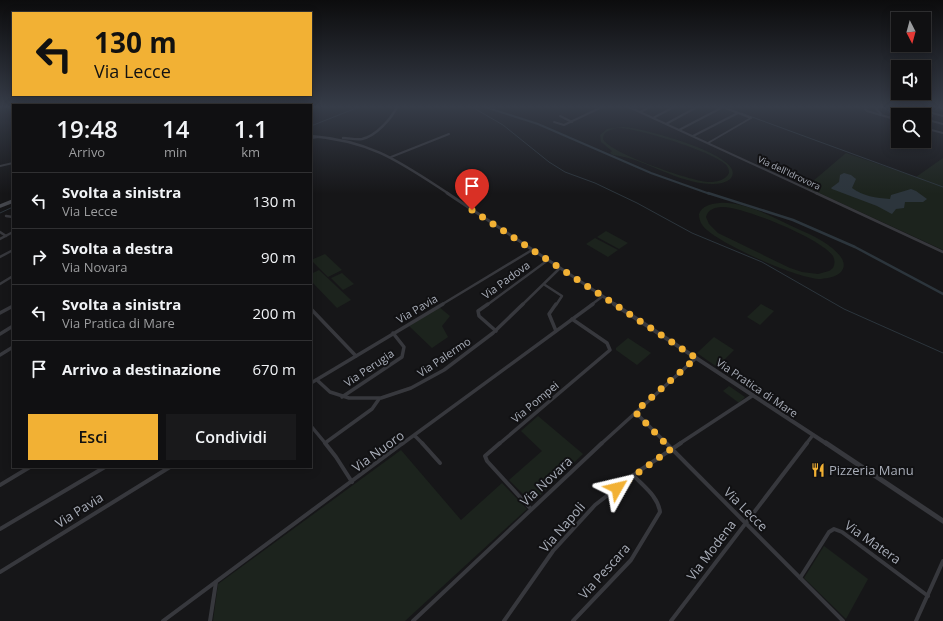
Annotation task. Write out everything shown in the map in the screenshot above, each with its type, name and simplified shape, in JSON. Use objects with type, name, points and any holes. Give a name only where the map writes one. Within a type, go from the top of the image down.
[{"type":"main road","points":[[0,206],[12,201]]},
{"type":"street","points":[[323,137],[358,139],[367,138],[370,136]]},
{"type":"street","points":[[391,157],[444,136]]},
{"type":"street","name":"Via dell'Idrovora","points":[[693,136],[943,252]]},
{"type":"street","points":[[707,143],[719,136]]},
{"type":"street","name":"Via Pratica di Mare","points":[[312,137],[323,137],[358,144],[391,157],[943,521]]},
{"type":"street","points":[[0,166],[12,163]]},
{"type":"street","points":[[6,216],[12,217]]},
{"type":"street","points":[[0,232],[6,236]]},
{"type":"street","points":[[0,239],[12,233]]},
{"type":"street","name":"Via Pavia","points":[[312,382],[532,250]]},
{"type":"street","points":[[0,257],[12,251]]},
{"type":"street","name":"Via Padova","points":[[496,331],[479,316],[478,312],[548,260]]},
{"type":"street","name":"Via Palermo","points":[[317,380],[330,392],[342,397],[379,399],[406,390],[435,376],[496,331],[545,285],[560,268]]},
{"type":"street","points":[[0,284],[12,277]]},
{"type":"street","points":[[545,285],[562,296],[549,314],[556,331]]},
{"type":"street","name":"Via Nuoro","points":[[163,621],[603,296]]},
{"type":"street","points":[[0,313],[12,307]]},
{"type":"street","points":[[312,310],[356,356]]},
{"type":"street","name":"Via Pompei","points":[[531,509],[487,461],[485,456],[610,351],[608,344],[572,319]]},
{"type":"street","points":[[0,334],[12,327]]},
{"type":"street","name":"Via Perugia","points":[[342,397],[402,357],[405,352],[404,346],[393,333]]},
{"type":"street","points":[[0,355],[12,349]]},
{"type":"street","name":"Via Novara","points":[[413,621],[635,412],[696,358]]},
{"type":"street","name":"Via Napoli","points":[[504,621],[549,556],[597,503],[671,449],[752,396]]},
{"type":"street","points":[[325,443],[372,409],[379,399]]},
{"type":"street","name":"Via Lecce","points":[[635,412],[843,621]]},
{"type":"street","points":[[312,427],[352,482]]},
{"type":"street","name":"Via Modena","points":[[670,621],[813,435]]},
{"type":"street","points":[[415,436],[440,463]]},
{"type":"street","points":[[0,485],[28,468]]},
{"type":"street","points":[[0,529],[103,468]]},
{"type":"street","name":"Via Pavia","points":[[0,572],[168,468]]},
{"type":"street","name":"Via Pescara","points":[[573,621],[631,560],[660,512],[658,501],[633,476]]},
{"type":"street","name":"Via Matera","points":[[800,578],[829,532],[834,529],[842,532],[928,596]]},
{"type":"street","points":[[916,621],[943,561]]},
{"type":"street","points":[[210,621],[216,582]]},
{"type":"shaded area","points":[[600,136],[603,136],[603,139],[609,145],[620,151],[651,165],[685,177],[714,182],[725,178],[729,173],[726,165],[716,158],[689,146],[658,136],[665,136],[708,152],[724,161],[732,169],[731,178],[725,182],[711,184],[686,180],[638,161],[613,155],[610,153],[612,151],[601,142]]},
{"type":"shaded area","points":[[846,153],[916,177],[943,158],[943,250],[806,187]]},
{"type":"shaded area","points":[[844,173],[851,175],[856,179],[852,188],[865,195],[890,199],[891,195],[911,189],[927,199],[923,202],[905,202],[904,208],[896,209],[892,214],[877,206],[832,189],[831,188],[839,182],[840,175]]},
{"type":"shaded area","points":[[716,203],[730,203],[753,209],[819,239],[839,254],[843,260],[844,266],[841,272],[834,276],[821,279],[810,278],[780,268],[745,253],[716,237],[702,225],[699,214],[702,209]],"holes":[[[718,207],[733,208],[782,225],[814,241],[833,256],[833,268],[829,271],[818,274],[802,272],[790,268],[718,233],[709,224],[706,217],[707,214],[710,210]]]},
{"type":"shaded area","points":[[606,231],[628,243],[619,249],[597,237]]},
{"type":"shaded area","points":[[595,238],[618,250],[608,257],[586,244]]},
{"type":"shaded area","points":[[325,254],[342,270],[328,277],[312,260]]},
{"type":"shaded area","points":[[319,270],[351,300],[337,308],[312,282],[312,274]]},
{"type":"shaded area","points":[[342,273],[354,284],[343,290],[331,278]]},
{"type":"shaded area","points":[[761,304],[774,311],[760,325],[747,317]]},
{"type":"shaded area","points":[[439,307],[450,316],[442,326],[448,337],[432,348],[409,326]]},
{"type":"shaded area","points":[[714,337],[734,350],[717,367],[697,353]]},
{"type":"shaded area","points":[[628,338],[651,353],[637,365],[616,350],[616,348]]},
{"type":"shaded area","points":[[729,386],[745,397],[739,403],[723,391]]},
{"type":"shaded area","points":[[538,416],[583,454],[532,503],[509,480],[542,451],[521,431]]},
{"type":"shaded area","points":[[401,450],[461,520],[502,483],[527,509],[405,621],[213,621],[218,584]]},
{"type":"shaded area","points":[[824,546],[868,579],[846,619],[804,578]]},
{"type":"waterway","points":[[517,136],[549,162],[565,172],[595,183],[637,203],[692,233],[762,262],[844,309],[943,353]]},
{"type":"waterway","points":[[566,136],[651,173],[710,194]]},
{"type":"waterway","points":[[804,136],[943,187]]},
{"type":"waterway","points":[[708,193],[793,220],[855,247],[943,294]]},
{"type":"waterway","points":[[0,213],[12,207]]},
{"type":"place","name":"Pizzeria Manu","points":[[818,470]]},
{"type":"route","points":[[472,210],[696,358],[635,412],[671,449],[617,488]]}]
